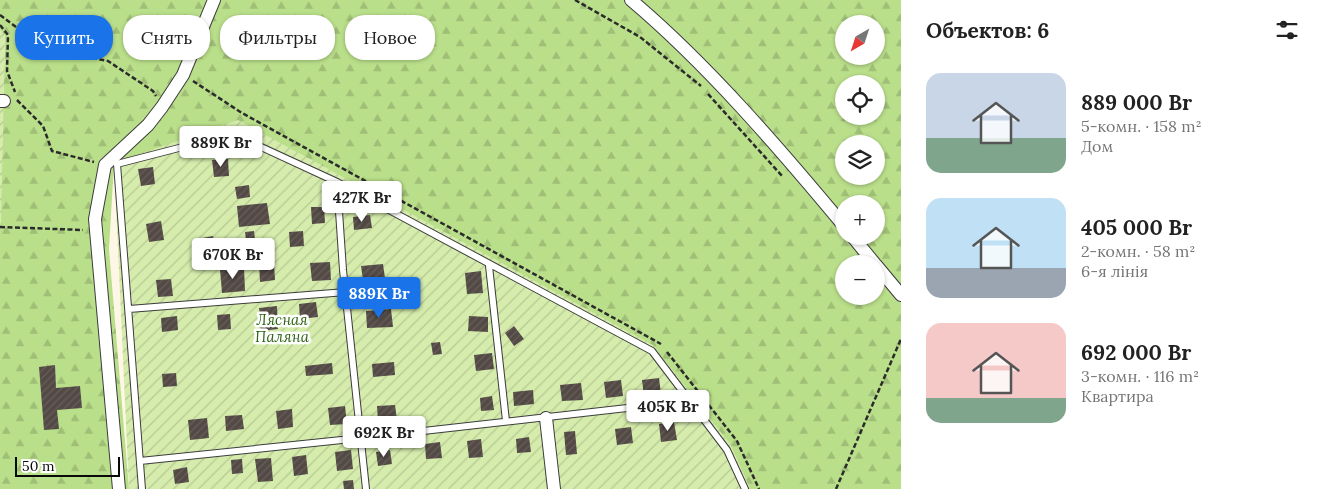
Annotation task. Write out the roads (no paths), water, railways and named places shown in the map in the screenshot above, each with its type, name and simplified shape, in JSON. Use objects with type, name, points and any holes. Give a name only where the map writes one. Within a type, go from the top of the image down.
[{"type":"street","points":[[119,489],[95,219],[105,165],[148,125],[162,107],[183,75],[214,0]]},
{"type":"street","points":[[631,0],[658,23],[732,99],[835,216]]},
{"type":"street","points":[[860,245],[868,255]]},
{"type":"street","points":[[885,275],[901,294]]},
{"type":"street","points":[[546,418],[554,489]]},
{"type":"lane","points":[[142,489],[117,164],[233,134],[337,182],[489,266],[652,351],[728,450],[745,489]]},
{"type":"lane","points":[[337,182],[366,489]]},
{"type":"lane","points":[[489,266],[506,421]]},
{"type":"lane","points":[[129,309],[346,292]]},
{"type":"lane","points":[[140,461],[689,401]]},
{"type":"park label","name":"Лясная Паляна","points":[[282,328]]}]
